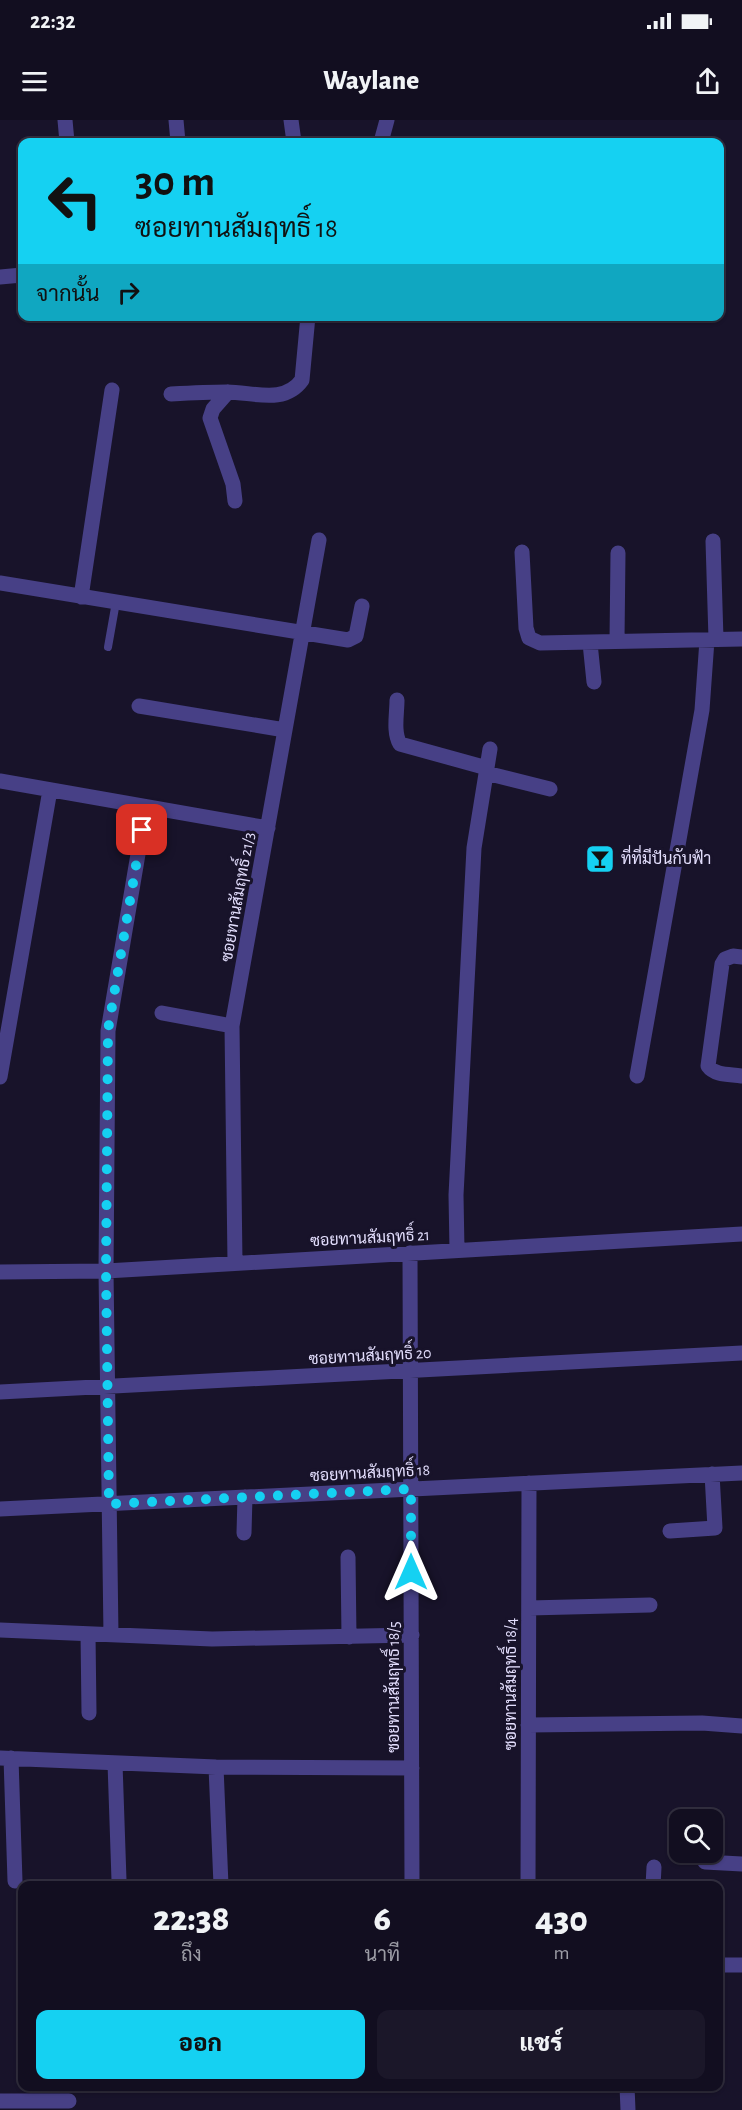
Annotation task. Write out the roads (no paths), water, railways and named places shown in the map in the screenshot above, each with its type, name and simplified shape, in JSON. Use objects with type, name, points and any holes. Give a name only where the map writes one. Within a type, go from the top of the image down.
[{"type":"street","points":[[64,120],[66,138]]},
{"type":"street","points":[[176,120],[178,138]]},
{"type":"street","points":[[291,120],[293,138]]},
{"type":"street","points":[[382,138],[387,120]]},
{"type":"street","points":[[0,277],[18,275]]},
{"type":"street","points":[[171,394],[228,392],[263,397],[281,394],[296,388],[302,380],[308,321]]},
{"type":"street","points":[[81,597],[112,390]]},
{"type":"street","points":[[228,392],[213,409],[210,418],[233,484],[235,501]]},
{"type":"street","name":"ซอยทานสัมฤทธิ์ 21/3","points":[[235,1263],[232,1026],[319,540]]},
{"type":"street","points":[[637,1076],[702,710],[711,640],[713,541]]},
{"type":"street","points":[[522,552],[529,638],[540,643],[742,639]]},
{"type":"street","points":[[616,640],[618,553]]},
{"type":"street","points":[[0,583],[348,640],[356,636],[362,606]]},
{"type":"street","points":[[590,643],[594,682]]},
{"type":"street","points":[[397,700],[396,731],[400,744],[550,789]]},
{"type":"street","points":[[139,706],[285,730]]},
{"type":"street","points":[[457,1250],[456,1195],[474,848],[490,749]]},
{"type":"street","points":[[0,781],[268,828]]},
{"type":"street","points":[[0,1077],[50,790]]},
{"type":"street","points":[[111,1635],[106,1271],[108,1030],[146,807]]},
{"type":"street","points":[[742,957],[733,956],[725,959],[722,964],[708,1066],[717,1073],[742,1076]]},
{"type":"street","points":[[162,1013],[232,1026]]},
{"type":"street","name":"ซอยทานสัมฤทธิ์ 21","points":[[0,1272],[106,1271],[742,1234]]},
{"type":"street","name":"ซอยทานสัมฤทธิ์ 18/5","points":[[410,1253],[412,1881]]},
{"type":"street","name":"ซอยทานสัมฤทธิ์ 20","points":[[0,1392],[742,1353]]},
{"type":"street","name":"ซอยทานสัมฤทธิ์ 18","points":[[0,1509],[742,1473]]},
{"type":"street","points":[[670,1531],[716,1528],[712,1474]]},
{"type":"street","name":"ซอยทานสัมฤทธิ์ 18/4","points":[[528,1881],[529,1483]]},
{"type":"street","points":[[244,1533],[245,1497]]},
{"type":"street","points":[[348,1557],[349,1637]]},
{"type":"street","points":[[529,1608],[650,1605]]},
{"type":"street","points":[[0,1630],[212,1639],[412,1635]]},
{"type":"street","points":[[87,1634],[89,1713]]},
{"type":"street","points":[[528,1725],[702,1723],[742,1726]]},
{"type":"street","points":[[15,1881],[6,1758],[216,1767],[412,1768]]},
{"type":"street","points":[[115,1763],[119,1880]]},
{"type":"street","points":[[216,1767],[221,1881]]},
{"type":"street","points":[[723,1863],[742,1864]]},
{"type":"street","points":[[653,1881],[654,1867]]},
{"type":"street","points":[[723,1965],[742,1965]]},
{"type":"street","points":[[627,2091],[628,2110]]},
{"type":"street","points":[[0,2101],[69,2101]]},
{"type":"lane","points":[[108,647],[116,602]]},
{"type":"place","name":"ที่ที่มีปันกับฟ้า","points":[[600,859]]}]
